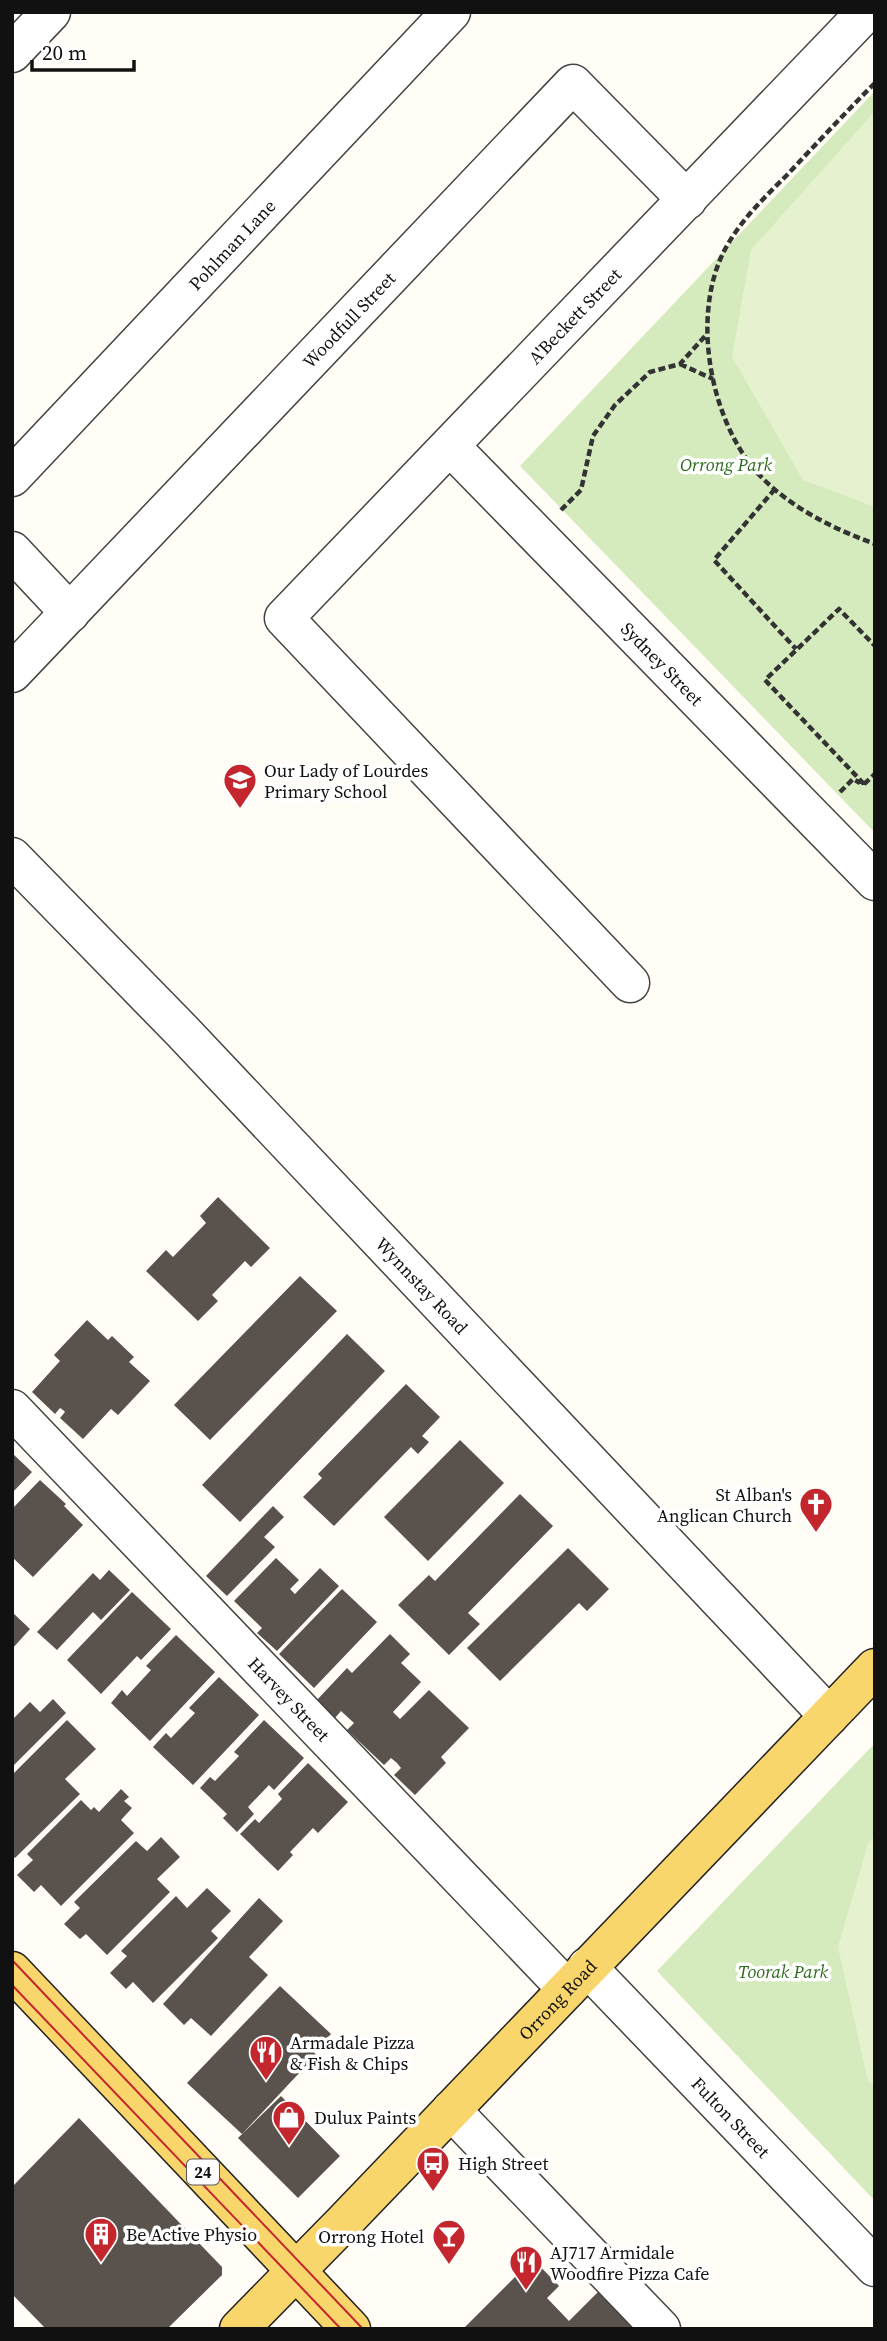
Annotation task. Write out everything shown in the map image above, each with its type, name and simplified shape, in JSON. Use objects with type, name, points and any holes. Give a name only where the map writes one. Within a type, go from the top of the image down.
[{"type":"main road","name":"Orrong Road","points":[[239,2329],[875,1668]]},
{"type":"main road","name":"24","points":[[12,1972],[351,2329]]},
{"type":"street","points":[[12,53],[51,12]]},
{"type":"street","name":"Pohlman Lane","points":[[12,477],[451,12]]},
{"type":"street","name":"A'Beckett Street","points":[[631,983],[284,618],[866,12]]},
{"type":"street","name":"Woodfull Street","points":[[12,673],[573,84],[687,200]]},
{"type":"street","name":"Sydney Street","points":[[450,446],[875,881]]},
{"type":"street","points":[[12,551],[70,613]]},
{"type":"street","name":"Wynnstay Road","points":[[12,857],[182,1031],[829,1716]]},
{"type":"street","name":"Harvey Street","points":[[12,1409],[577,1978]]},
{"type":"street","name":"Fulton Street","points":[[577,1978],[875,2267]]},
{"type":"street","points":[[451,2110],[662,2329]]},
{"type":"path","points":[[875,83],[748,215],[729,241],[712,283],[706,334],[721,408],[739,447],[754,469],[806,512],[842,532],[875,544]]},
{"type":"path","points":[[558,513],[581,490],[593,436],[615,405],[650,372],[680,364],[706,334]]},
{"type":"path","points":[[680,364],[714,379]]},
{"type":"path","points":[[775,489],[714,560],[796,649]]},
{"type":"path","points":[[864,785],[765,680],[839,609],[875,646]]},
{"type":"path","points":[[864,785],[875,774]]},
{"type":"path","points":[[848,785],[853,779],[864,785]]},
{"type":"green space","name":"Orrong Park","points":[[875,91],[875,833],[520,466]]},
{"type":"green space","points":[[875,111],[875,507],[803,480],[732,357],[751,250]]},
{"type":"green space","name":"Toorak Park","points":[[875,1743],[875,2201],[657,1971]]},
{"type":"green space","name":"Toorak Park","points":[[875,1835],[875,2087],[868,2081],[838,1947],[868,1844]]},
{"type":"building","points":[[218,1197],[270,1248],[251,1267],[245,1261],[212,1295],[218,1301],[198,1321],[146,1271],[166,1250],[173,1257],[206,1223],[200,1216]]},
{"type":"building","points":[[300,1276],[337,1311],[210,1440],[174,1405]]},
{"type":"building","points":[[87,1320],[108,1340],[112,1336],[134,1357],[129,1362],[150,1381],[118,1415],[111,1409],[83,1439],[60,1418],[65,1412],[63,1410],[60,1408],[55,1414],[32,1392],[60,1361],[54,1355]]},
{"type":"building","points":[[347,1334],[385,1371],[240,1522],[202,1485]]},
{"type":"building","points":[[406,1384],[440,1417],[422,1436],[429,1442],[418,1454],[411,1447],[334,1526],[303,1497],[322,1478],[318,1474]]},
{"type":"building","points":[[460,1440],[504,1483],[428,1561],[384,1517]]},
{"type":"building","points":[[12,1453],[32,1472],[12,1493]]},
{"type":"building","points":[[40,1480],[66,1504],[64,1506],[83,1525],[33,1577],[12,1557],[12,1509]]},
{"type":"building","points":[[520,1494],[553,1526],[468,1613],[480,1624],[449,1655],[398,1605],[429,1575],[435,1581]]},
{"type":"building","points":[[273,1506],[284,1517],[264,1537],[275,1547],[227,1596],[206,1576]]},
{"type":"building","points":[[568,1548],[609,1589],[587,1611],[579,1603],[500,1681],[467,1648]]},
{"type":"building","points":[[276,1558],[299,1580],[290,1589],[295,1594],[320,1568],[339,1586],[277,1651],[257,1633],[262,1628],[234,1601]]},
{"type":"building","points":[[109,1570],[130,1590],[101,1620],[93,1612],[57,1650],[37,1632],[93,1573],[100,1580]]},
{"type":"building","points":[[342,1589],[377,1622],[314,1688],[279,1654]]},
{"type":"building","points":[[132,1592],[171,1629],[141,1660],[137,1656],[101,1694],[67,1660]]},
{"type":"building","points":[[12,1612],[30,1629],[12,1649]]},
{"type":"building","points":[[390,1634],[410,1654],[401,1663],[421,1682],[393,1712],[400,1719],[429,1690],[469,1728],[441,1757],[446,1763],[415,1795],[394,1775],[401,1768],[397,1763],[391,1758],[384,1765],[347,1730],[354,1723],[341,1711],[335,1718],[316,1701],[347,1668],[352,1673]]},
{"type":"building","points":[[176,1635],[215,1672],[150,1741],[111,1703],[122,1690],[127,1696],[151,1670],[146,1666]]},
{"type":"building","points":[[219,1677],[259,1715],[193,1785],[153,1747],[166,1733],[171,1738],[195,1713],[189,1708]]},
{"type":"building","points":[[53,1699],[66,1713],[12,1767],[12,1720],[30,1702],[40,1712]]},
{"type":"building","points":[[67,1720],[96,1749],[65,1779],[80,1794],[15,1858],[12,1855],[12,1775]]},
{"type":"building","points":[[264,1720],[304,1758],[274,1790],[269,1785],[248,1807],[254,1814],[237,1832],[223,1818],[227,1814],[200,1788],[210,1777],[215,1781],[239,1756],[234,1752]]},
{"type":"building","points":[[308,1763],[348,1802],[318,1833],[313,1828],[290,1852],[293,1855],[278,1871],[240,1834],[255,1819],[259,1823],[282,1799],[278,1794]]},
{"type":"building","points":[[121,1789],[129,1797],[124,1801],[132,1808],[121,1820],[134,1833],[61,1906],[41,1885],[34,1892],[17,1875],[33,1860],[27,1854],[81,1800],[91,1810],[94,1807],[99,1812]]},
{"type":"building","points":[[161,1837],[180,1857],[157,1879],[170,1892],[107,1955],[86,1934],[80,1939],[64,1924],[80,1908],[74,1902],[136,1841],[147,1851]]},
{"type":"building","points":[[207,1888],[231,1911],[211,1931],[218,1938],[153,2003],[133,1982],[126,1989],[110,1973],[127,1956],[121,1951],[176,1896],[187,1908]]},
{"type":"building","points":[[259,1898],[283,1921],[249,1957],[268,1975],[211,2036],[191,2018],[184,2025],[163,2004]]},
{"type":"building","points":[[280,1986],[331,2034],[314,2052],[316,2055],[242,2134],[187,2083]]},
{"type":"building","name":"Dulux Paints","points":[[281,2096],[340,2156],[298,2198],[238,2138]]},
{"type":"building","points":[[79,2118],[222,2267],[222,2275],[167,2329],[46,2329],[12,2294],[12,2187]]},
{"type":"building","points":[[533,2259],[559,2286],[547,2298],[569,2321],[605,2285],[650,2329],[463,2329]]},
{"type":"tram line","points":[[12,1960],[363,2329]]},
{"type":"tram line","points":[[12,1985],[341,2329]]},
{"type":"place","name":"Our Lady of Lourdes Primary School","points":[[240,810]]},
{"type":"place","name":"St Alban's Anglican Church","points":[[816,1534]]},
{"type":"place","name":"Armadale Pizza & Fish & Chips","points":[[266,2082]]},
{"type":"place","name":"Dulux Paints","points":[[289,2147]]},
{"type":"place","name":"High Street","points":[[433,2193]]},
{"type":"place","name":"Be Active Physio","points":[[101,2264]]},
{"type":"place","name":"Orrong Hotel","points":[[449,2266]]},
{"type":"place","name":"AJ717 Armidale Woodfire Pizza Cafe","points":[[526,2292]]}]
